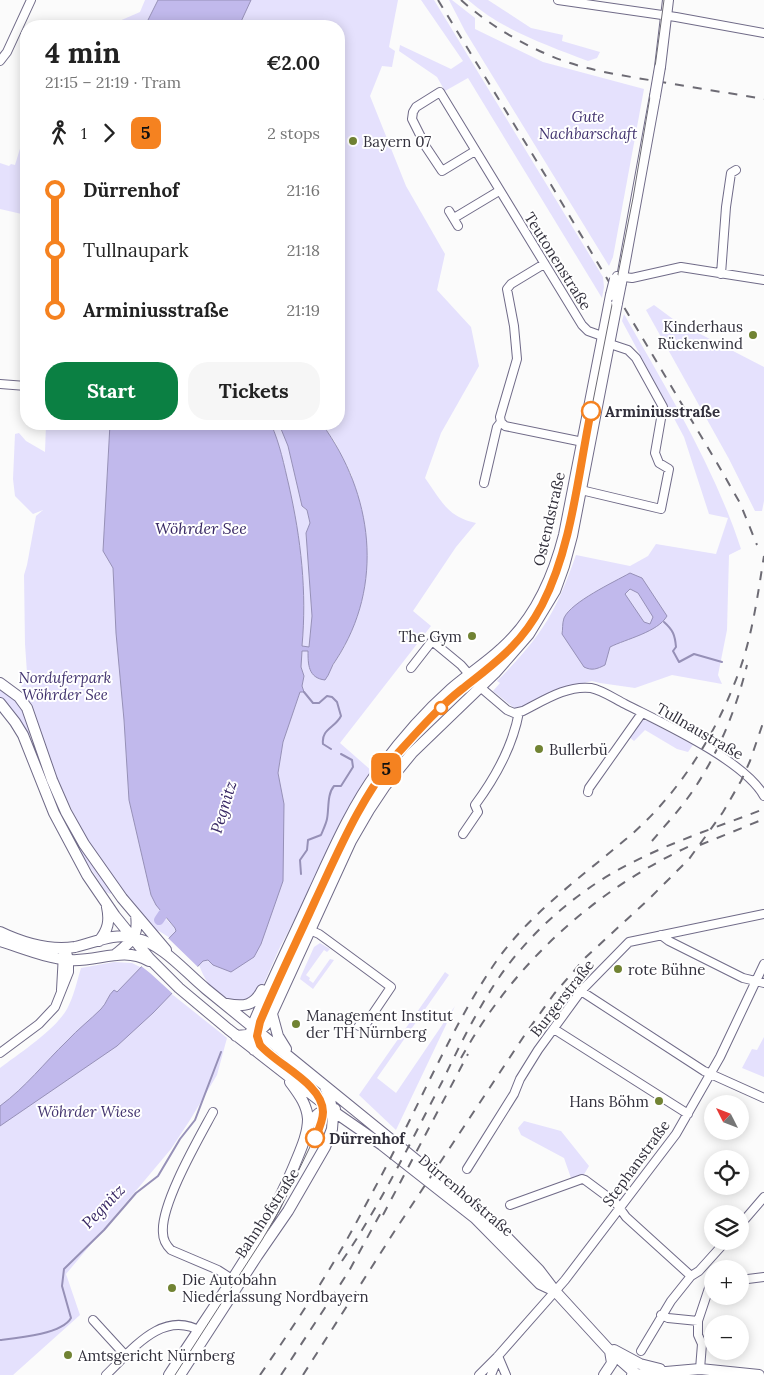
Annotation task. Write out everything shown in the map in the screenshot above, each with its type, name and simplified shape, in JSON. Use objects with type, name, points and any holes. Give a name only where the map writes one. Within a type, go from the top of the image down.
[{"type":"main road","name":"Ostendstraße","points":[[663,0],[664,16]]},
{"type":"main road","name":"Ostendstraße","points":[[281,963],[343,829],[386,761],[425,714],[511,639],[535,609],[547,587],[561,544],[610,344],[614,299],[668,0]]},
{"type":"main road","name":"Ostendstraße","points":[[254,1031],[267,1024],[351,842],[382,790],[412,753],[500,668],[526,639],[552,596],[569,552],[581,490],[586,442],[602,336],[614,299]]},
{"type":"main road","points":[[602,336],[610,344]]},
{"type":"main road","points":[[0,683],[14,692],[24,702],[54,785],[72,822],[92,856],[160,946]]},
{"type":"main road","points":[[0,703],[25,739],[32,739],[40,749]]},
{"type":"main road","name":"Dürrenhofstraße","points":[[25,739],[58,822],[107,906],[151,961],[236,1036],[378,1142],[472,1216],[540,1284],[555,1291]]},
{"type":"main road","points":[[98,892],[112,896],[114,887]]},
{"type":"main road","points":[[98,941],[105,933],[109,924],[107,906]]},
{"type":"main road","points":[[116,954],[133,938],[137,926],[136,915]]},
{"type":"main road","points":[[0,932],[38,945],[66,948],[115,936],[133,938],[160,946]]},
{"type":"main road","points":[[0,941],[66,960],[87,959],[116,954],[133,955],[151,961]]},
{"type":"main road","name":"Dürrenhofstraße","points":[[160,946],[254,1031],[292,1058],[385,1133],[497,1227],[546,1278],[555,1291],[632,1375]]},
{"type":"main road","points":[[224,1003],[243,1006],[253,1003],[259,996],[269,976],[281,963]]},
{"type":"main road","points":[[254,1050],[251,1044],[254,1031],[281,963]]},
{"type":"main road","name":"Dürrenhofstraße","points":[[272,1014],[278,1036],[292,1058]]},
{"type":"main road","points":[[236,1036],[254,1031]]},
{"type":"main road","name":"Bahnhofstraße","points":[[180,1375],[232,1279],[268,1222],[302,1148],[307,1128],[304,1102],[282,1070]]},
{"type":"main road","points":[[307,1128],[316,1115],[323,1110],[332,1109],[323,1084]]},
{"type":"main road","name":"Dürrenhofstraße","points":[[332,1109],[347,1112],[363,1123],[385,1133]]},
{"type":"main road","name":"Bahnhofstraße","points":[[169,1375],[202,1332],[300,1191],[328,1141],[333,1123],[332,1109]]},
{"type":"main road","points":[[289,1178],[297,1180],[300,1191]]},
{"type":"main road","name":"Dürrenhofstraße","points":[[603,1343],[631,1360],[666,1371]]},
{"type":"main road","points":[[604,1375],[612,1363],[610,1352]]},
{"type":"main road","points":[[632,1375],[700,1365],[759,1375]]},
{"type":"street","points":[[562,0],[764,33]]},
{"type":"street","points":[[0,61],[7,52],[27,1]]},
{"type":"street","name":"Teutonenstraße","points":[[475,151],[442,172],[426,147],[412,119],[416,107],[440,92],[499,191],[586,329],[602,336]]},
{"type":"street","points":[[721,274],[726,207],[731,173],[736,170]]},
{"type":"street","points":[[449,211],[456,222],[499,191]]},
{"type":"street","points":[[544,264],[511,284],[507,289],[514,326],[517,359],[500,417],[501,422],[505,426],[586,442]]},
{"type":"street","points":[[618,279],[632,278],[681,267],[764,280]]},
{"type":"street","points":[[581,490],[661,509],[669,469],[659,463],[655,452],[663,407],[636,358],[628,350],[610,344]]},
{"type":"street","points":[[0,384],[20,386]]},
{"type":"street","points":[[484,483],[497,427],[501,422]]},
{"type":"street","points":[[410,668],[432,641],[507,710],[514,713],[519,712],[516,727],[492,782],[475,805],[478,812],[463,834]]},
{"type":"street","name":"Tullnaustraße","points":[[519,712],[574,688],[592,688],[727,760],[746,775],[764,796]]},
{"type":"street","name":"Tullnaustraße","points":[[588,792],[642,713]]},
{"type":"street","name":"Burgerstraße","points":[[466,1169],[514,1094],[520,1079],[554,1029],[581,992],[629,942],[764,914]]},
{"type":"street","points":[[298,924],[311,930],[391,987],[366,1024],[359,1026]]},
{"type":"street","points":[[661,935],[669,941],[742,978],[760,982]]},
{"type":"street","points":[[0,1053],[40,1024],[55,1007],[66,960],[66,948]]},
{"type":"street","name":"Stephanstraße","points":[[479,1375],[555,1291],[666,1148],[711,1075],[760,982],[764,964]]},
{"type":"street","points":[[581,992],[684,1060],[711,1075],[764,1098]]},
{"type":"street","points":[[554,1029],[688,1114]]},
{"type":"street","points":[[214,1112],[174,1190],[163,1223],[163,1233],[171,1250],[218,1270],[232,1279]]},
{"type":"street","points":[[510,1205],[582,1179],[585,1180],[616,1203],[626,1217],[691,1276]]},
{"type":"street","points":[[749,1214],[764,1196]]},
{"type":"street","points":[[641,1351],[661,1315],[691,1276],[699,1271],[718,1250]]},
{"type":"street","points":[[699,1271],[704,1275]]},
{"type":"street","points":[[749,1279],[764,1277]]},
{"type":"street","points":[[700,1365],[702,1344],[698,1335],[698,1321],[704,1304]]},
{"type":"street","points":[[661,1315],[668,1318],[698,1321]]},
{"type":"street","points":[[93,1320],[126,1356]]},
{"type":"street","points":[[106,1375],[148,1336],[160,1328],[179,1324],[190,1326],[202,1332]]},
{"type":"street","points":[[498,1356],[506,1375]]},
{"type":"street","name":"Stephanstraße","points":[[491,1375],[498,1356]]},
{"type":"green space","points":[[145,0],[158,0],[148,20],[122,20],[140,12]]},
{"type":"green space","points":[[251,0],[398,0],[389,47],[395,51],[392,67],[382,66],[370,96],[406,186],[445,254],[437,290],[471,327],[479,366],[441,433],[425,478],[451,512],[458,517],[476,523],[456,547],[413,611],[431,626],[340,743],[373,772],[280,947],[260,992],[249,1002],[231,999],[217,992],[207,981],[199,965],[203,960],[210,962],[284,804],[278,773],[283,742],[300,692],[303,692],[302,650],[308,651],[325,679],[346,644],[352,476],[335,442],[326,430],[345,430],[345,20],[242,20]]},
{"type":"green space","points":[[421,0],[434,0],[603,277],[602,298],[468,78],[445,91],[437,77],[399,51],[400,45],[451,69],[463,61]]},
{"type":"green space","name":"Gute Nachbarschaft","points":[[449,0],[452,0],[475,18],[475,29],[543,62],[644,89],[613,257],[609,266],[465,31]]},
{"type":"green space","points":[[468,0],[488,0],[531,28],[563,35],[562,41],[600,52],[597,58],[588,61],[556,49],[525,36],[495,20]]},
{"type":"green space","points":[[20,149],[20,214],[0,209],[0,163],[9,166],[11,164],[15,165]]},
{"type":"green space","points":[[654,305],[677,322],[764,367],[764,501],[762,511],[755,511],[729,459],[646,310]]},
{"type":"green space","points":[[624,314],[689,429],[730,518],[741,549],[729,555],[727,630],[718,675],[722,684],[672,675],[635,688],[592,681],[565,688],[518,709],[514,708],[493,691],[500,683],[497,681],[527,648],[546,622],[556,605],[576,555],[630,566],[648,556],[656,544],[716,554],[728,518],[709,514],[684,437],[622,321]]},
{"type":"green space","name":"Norduferpark Wöhrder See","points":[[46,430],[110,430],[103,551],[113,568],[129,800],[151,895],[167,920],[176,929],[170,938],[159,931],[156,932],[148,924],[116,883],[87,839],[68,802],[29,704],[21,691],[23,673],[27,673],[24,575],[36,516],[43,510],[33,514],[15,496],[13,479],[15,434],[19,433],[26,441],[45,452]]},
{"type":"green space","points":[[273,430],[282,430],[284,434],[296,430],[318,430],[288,446],[302,506],[307,510],[310,524],[306,533],[312,616],[309,647],[302,647],[304,606],[300,546],[285,470]]},
{"type":"green space","points":[[0,687],[22,705],[34,737],[27,734],[0,700]]},
{"type":"green space","points":[[643,720],[693,745],[688,752],[677,749],[645,730],[634,741],[629,737]]},
{"type":"green space","points":[[32,743],[51,789],[112,892],[110,894],[106,892],[64,827]]},
{"type":"green space","points":[[320,943],[330,949],[327,952],[324,950],[306,975],[310,978],[309,980],[313,983],[330,959],[334,960],[313,989],[300,979],[314,947]]},
{"type":"green space","name":"Wöhrder Wiese","points":[[114,962],[132,963],[148,971],[173,995],[227,1038],[217,1075],[171,1149],[66,1274],[80,1315],[13,1375],[0,1375],[0,1068],[36,1041],[61,1017],[72,999],[81,968]]},
{"type":"green space","points":[[445,972],[449,975],[377,1078],[396,1093],[455,1006],[396,1130],[359,1095]]},
{"type":"green space","points":[[764,1037],[764,1077],[742,1068],[752,1049],[757,1050]]},
{"type":"green space","points":[[524,1121],[561,1131],[589,1166],[583,1176],[571,1178],[564,1158],[521,1135],[518,1128]]},
{"type":"water","points":[[158,0],[251,0],[242,20],[148,20]]},
{"type":"water","name":"Wöhrder See","points":[[110,430],[273,430],[283,462],[297,526],[304,606],[302,646],[309,647],[312,616],[306,533],[310,523],[307,510],[302,506],[288,446],[281,430],[326,430],[339,451],[353,480],[362,510],[367,540],[367,571],[362,601],[352,631],[325,680],[319,679],[312,673],[309,665],[308,651],[302,651],[301,667],[304,676],[302,686],[304,692],[300,692],[283,742],[278,773],[284,804],[283,881],[261,944],[254,957],[231,972],[213,965],[208,960],[203,961],[153,1013],[117,1046],[0,1126],[0,1106],[18,1091],[101,1009],[112,992],[114,990],[117,992],[176,931],[156,905],[151,895],[129,800],[113,568],[103,551]]},
{"type":"water","points":[[630,573],[642,578],[667,616],[663,622],[649,631],[610,647],[605,665],[594,669],[584,667],[562,634],[564,618],[575,605]],"holes":[[[630,589],[638,593],[653,617],[650,624],[644,622],[625,594]]]},
{"type":"pier","points":[[168,938],[199,968],[173,994],[141,966]]},
{"type":"waterway","points":[[664,622],[674,636],[676,647],[673,651],[679,662],[694,654],[722,662]]},
{"type":"waterway","points":[[304,692],[313,703],[319,703],[327,696],[332,697],[337,702],[341,716],[326,732],[323,739],[323,744],[331,749]]},
{"type":"waterway","points":[[301,874],[300,860],[307,850],[308,840],[321,835],[325,825],[332,789],[334,786],[341,786],[353,767],[352,760],[341,754]]},
{"type":"waterway","points":[[159,920],[163,914]]},
{"type":"waterway","name":"Pegnitz","points":[[0,1340],[28,1336],[59,1328],[71,1318],[62,1286],[64,1269],[104,1230],[136,1193],[158,1176],[180,1139],[195,1120],[221,1052]]},
{"type":"tram line","points":[[175,1375],[279,1211],[322,1122],[322,1110],[319,1099],[312,1089],[304,1080],[264,1050],[258,1039],[258,1031],[261,1019],[348,830],[366,798],[397,755],[417,732],[461,690],[501,658],[521,637],[541,607],[557,570],[571,513],[633,198],[664,0]]},
{"type":"tram line","name":"5","points":[[315,1138],[323,1118],[323,1110],[317,1094],[264,1050],[257,1036],[258,1027],[348,830],[366,798],[397,755],[417,732],[461,690],[511,648],[521,637],[541,607],[563,553],[591,411]]},
{"type":"railway","points":[[438,0],[717,463],[740,503],[757,545]]},
{"type":"railway","points":[[461,0],[504,32],[539,51],[564,61],[615,74],[764,99]]},
{"type":"railway","points":[[260,1375],[328,1272],[389,1161],[458,1024],[505,949],[538,913],[650,817],[683,778],[697,757],[722,713],[741,666],[752,626],[764,556]]},
{"type":"railway","points":[[652,841],[684,803],[705,771],[723,737],[747,665]]},
{"type":"railway","points":[[303,1375],[394,1232],[554,994],[586,957],[689,859],[723,812],[750,761],[764,720]]},
{"type":"railway","points":[[342,1261],[370,1218],[395,1173],[466,1033],[494,985],[515,956],[539,930],[580,894],[635,861],[677,842],[764,809]]},
{"type":"railway","points":[[700,845],[764,819]]},
{"type":"railway","points":[[461,1058],[482,1023],[506,991],[532,960],[560,932],[623,883],[658,862],[694,844]]},
{"type":"railway","points":[[383,1215],[468,1054]]},
{"type":"railway","points":[[281,1375],[349,1271],[384,1207]]},
{"type":"place","name":"Bayern 07","points":[[353,141]]},
{"type":"place","name":"Kinderhaus Rückenwind","points":[[753,335]]},
{"type":"place","name":"Arminiusstraße","points":[[591,411]]},
{"type":"place","name":"The Gym","points":[[472,636]]},
{"type":"place","name":"Bullerbü","points":[[539,749]]},
{"type":"place","name":"rote Bühne","points":[[618,969]]},
{"type":"place","name":"Management Institut der TH Nürnberg","points":[[296,1024]]},
{"type":"place","name":"Hans Böhm","points":[[659,1101]]},
{"type":"place","name":"Dürrenhof","points":[[315,1138]]},
{"type":"place","name":"Die Autobahn Niederlassung Nordbayern","points":[[172,1288]]},
{"type":"place","name":"Amtsgericht Nürnberg","points":[[68,1355]]}]
